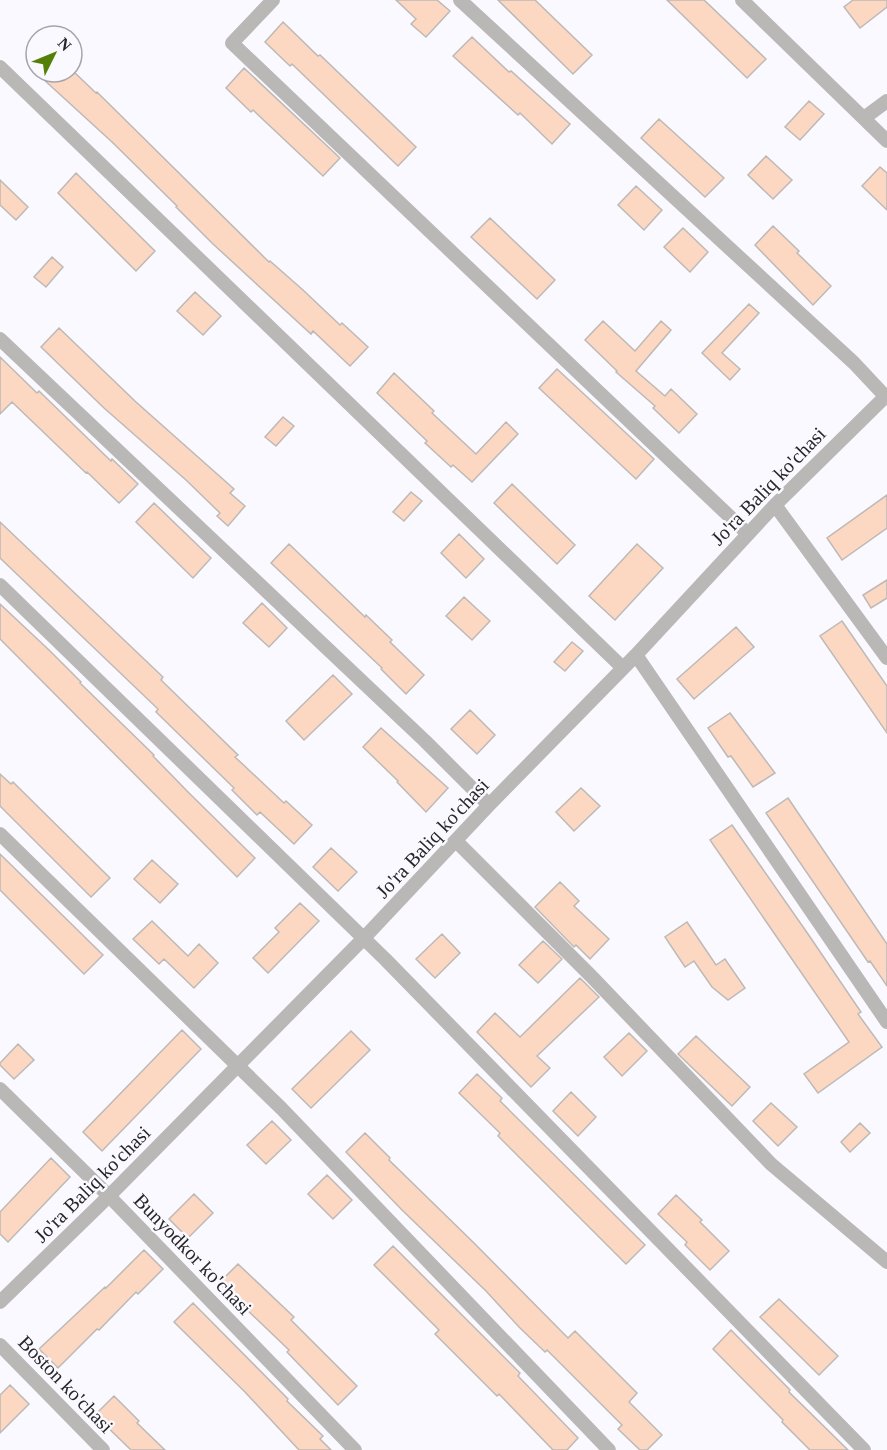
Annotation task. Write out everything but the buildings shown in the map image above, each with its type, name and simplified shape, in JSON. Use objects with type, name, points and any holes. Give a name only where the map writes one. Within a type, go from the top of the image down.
[{"type":"street","points":[[273,0],[232,43],[748,534]]},
{"type":"street","points":[[460,0],[854,363],[886,396]]},
{"type":"street","points":[[742,0],[887,141]]},
{"type":"street","points":[[0,67],[623,668]]},
{"type":"street","points":[[864,118],[887,101]]},
{"type":"street","points":[[0,339],[425,741],[489,805]]},
{"type":"street","name":"Jo'ra Baliq ko'chasi","points":[[0,1302],[109,1196],[363,939],[489,805],[636,655],[775,505],[886,396]]},
{"type":"street","points":[[775,505],[887,658]]},
{"type":"street","points":[[0,585],[394,968],[864,1450]]},
{"type":"street","points":[[636,655],[887,1022]]},
{"type":"street","points":[[0,834],[282,1108],[609,1450]]},
{"type":"street","points":[[456,841],[592,977],[771,1164],[887,1262]]},
{"type":"street","name":"Bunyodkor ko'chasi","points":[[0,1089],[109,1196],[355,1450]]},
{"type":"street","name":"Boston ko'chasi","points":[[0,1344],[103,1450]]}]
